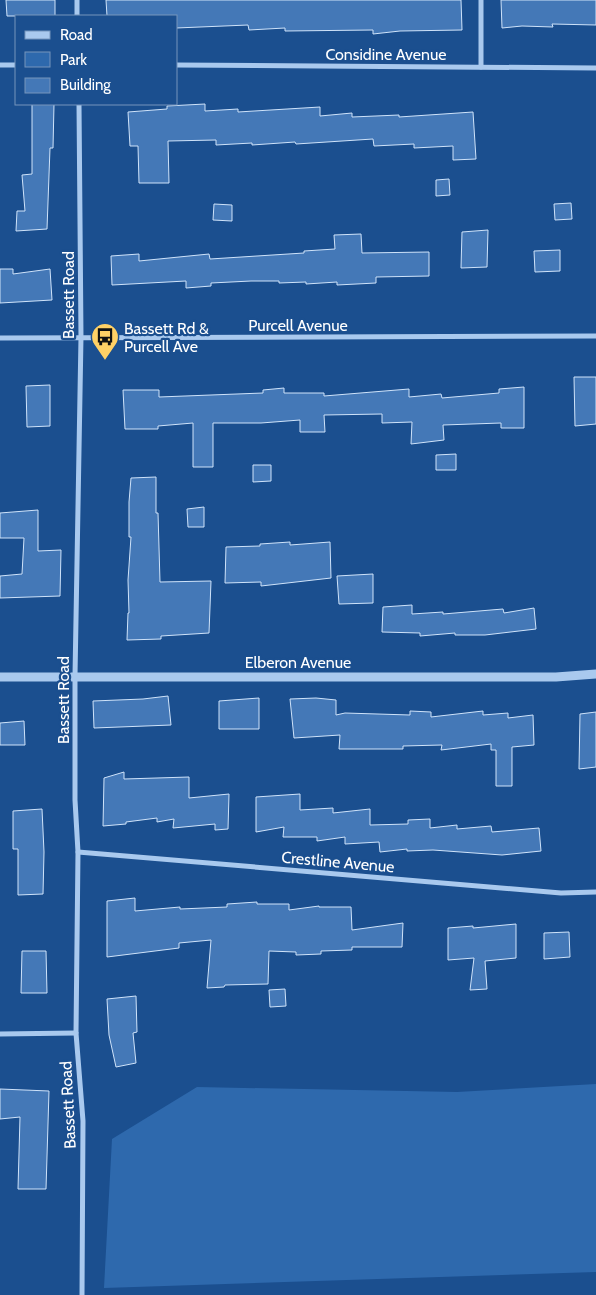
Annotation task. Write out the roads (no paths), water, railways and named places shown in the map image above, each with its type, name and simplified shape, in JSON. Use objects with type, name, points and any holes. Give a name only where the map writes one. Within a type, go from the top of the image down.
[{"type":"street","points":[[77,0],[77,15]]},
{"type":"street","points":[[481,0],[481,67]]},
{"type":"street","points":[[0,66],[15,65]]},
{"type":"street","name":"Considine Avenue","points":[[178,65],[596,68]]},
{"type":"street","name":"Bassett Road","points":[[79,105],[81,337],[75,676],[75,800],[78,852],[76,1033],[83,1121],[82,1295]]},
{"type":"street","name":"Purcell Avenue","points":[[0,338],[554,338],[596,336]]},
{"type":"street","name":"Elberon Avenue","points":[[0,677],[556,677],[596,674]]},
{"type":"street","name":"Crestline Avenue","points":[[78,852],[551,892],[596,892]]},
{"type":"street","points":[[0,1034],[76,1033]]},
{"type":"place","name":"Bassett Rd & Purcell Ave","points":[[105,361]]}]
